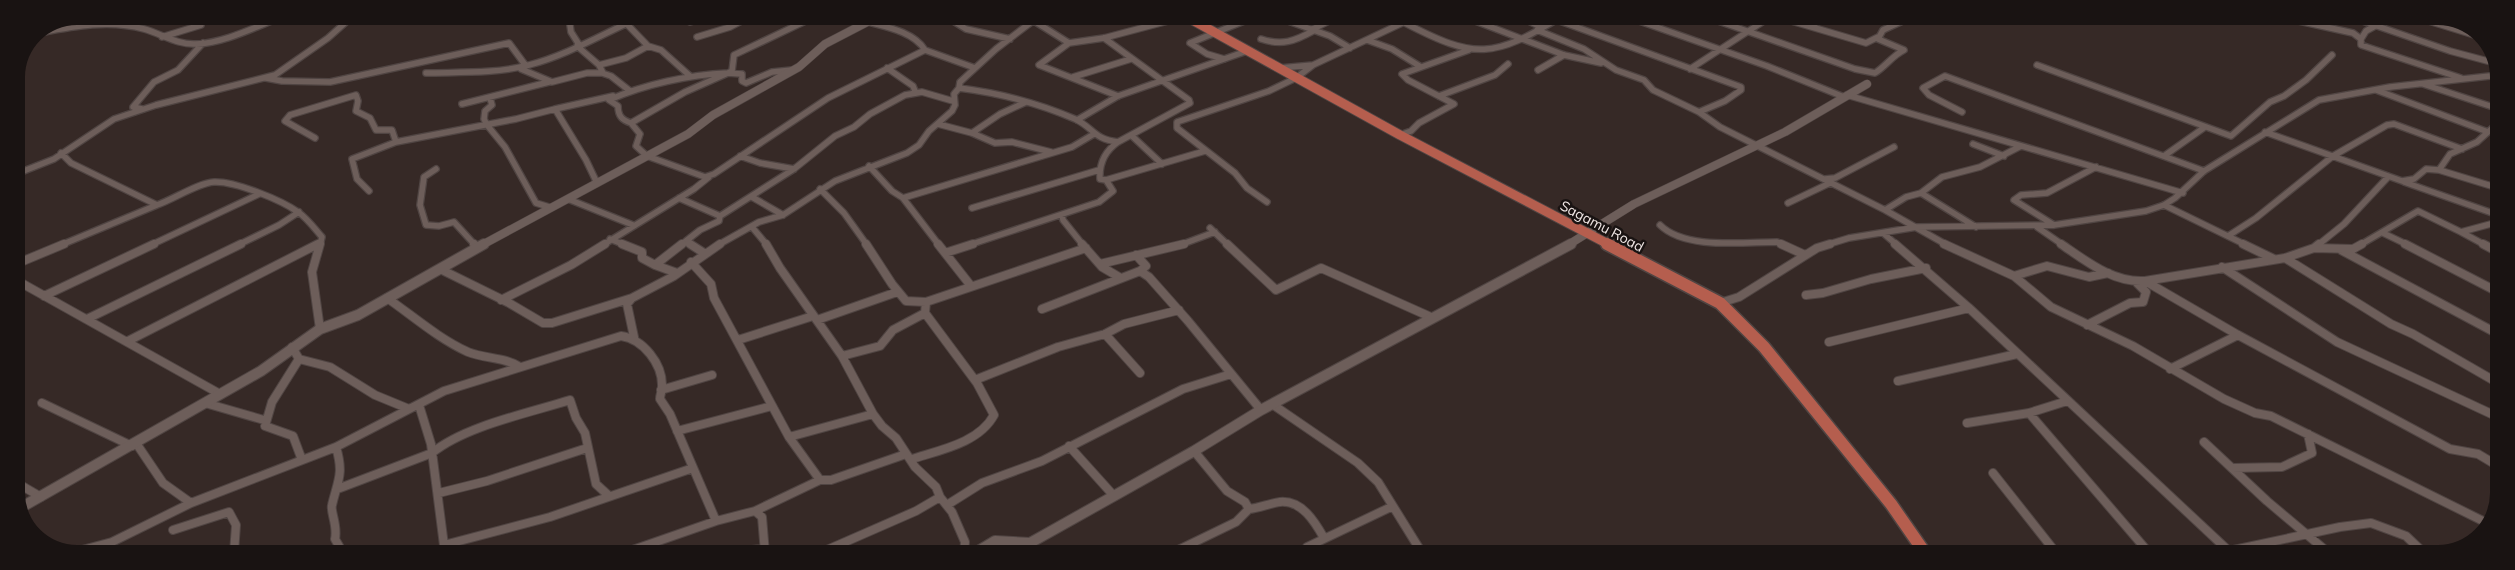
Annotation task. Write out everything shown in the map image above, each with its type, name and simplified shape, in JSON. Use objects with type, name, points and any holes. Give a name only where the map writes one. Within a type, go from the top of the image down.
[{"type":"highway","name":"Sagamu Road","points":[[1202,25],[1400,135],[1587,235],[1720,303],[1764,346],[1891,504],[1919,545]]},
{"type":"street","points":[[55,30],[81,25]]},
{"type":"street","points":[[109,25],[144,29],[185,44],[203,43],[257,25]]},
{"type":"street","points":[[162,37],[201,25]]},
{"type":"street","points":[[25,171],[43,165],[114,119],[275,75],[328,38],[343,25]]},
{"type":"street","points":[[570,25],[571,32],[578,43],[577,46],[599,65],[603,73]]},
{"type":"street","points":[[426,73],[482,72],[526,66],[577,46],[621,25]]},
{"type":"street","points":[[627,25],[648,46],[661,50],[690,76]]},
{"type":"street","points":[[697,37],[734,25]]},
{"type":"street","points":[[732,71],[734,55],[797,25]]},
{"type":"street","points":[[26,505],[261,371],[292,347],[320,330],[358,315],[549,207],[568,199],[688,134],[728,106],[795,70],[825,44],[862,25]]},
{"type":"street","points":[[878,25],[900,32],[921,44],[925,50],[975,68]]},
{"type":"street","points":[[960,25],[966,29],[1010,39]]},
{"type":"street","points":[[440,269],[543,323],[552,323],[632,298],[677,273],[704,253],[759,222],[783,215],[820,189],[869,166],[907,153],[919,145],[926,134],[952,110],[955,105],[953,101],[960,82],[1026,25]]},
{"type":"street","points":[[1044,25],[1069,43]]},
{"type":"street","points":[[1118,96],[1039,65],[1069,43],[1104,38],[1153,25]]},
{"type":"street","points":[[1224,59],[1207,54],[1190,44],[1235,25]]},
{"type":"street","points":[[1299,25],[1330,36],[1350,48]]},
{"type":"street","points":[[1261,39],[1275,45],[1282,45],[1322,25]]},
{"type":"street","points":[[1267,202],[1247,188],[1235,173],[1177,128],[1177,122],[1269,91],[1296,78],[1313,65],[1401,25]]},
{"type":"street","points":[[1410,25],[1469,50]]},
{"type":"street","points":[[1486,25],[1564,55],[1604,63]]},
{"type":"street","points":[[1534,25],[1584,49],[1616,70],[1644,80],[1653,90],[1699,112],[1710,121],[1755,145],[1885,210],[1917,227],[1934,239],[2014,276],[2051,307],[2133,346],[2224,399],[2254,412],[2271,416],[2482,521]]},
{"type":"street","points":[[1400,135],[1412,131],[1418,123],[1454,106],[1402,76],[1402,74],[1469,50],[1496,49],[1545,25]]},
{"type":"street","points":[[1577,25],[1742,88],[1725,101],[1699,112]]},
{"type":"street","points":[[1650,25],[1846,96],[2183,193]]},
{"type":"street","points":[[1730,25],[1855,69],[1875,73],[1884,67],[1894,55],[1904,50],[1880,40],[1878,37]]},
{"type":"street","points":[[1690,69],[1755,25]]},
{"type":"street","points":[[1806,25],[1866,44],[1878,37],[1883,30],[1894,25]]},
{"type":"street","points":[[2318,25],[2341,30],[2361,39]]},
{"type":"street","points":[[2464,78],[2361,45],[2361,39],[2366,31],[2374,26],[2487,61]]},
{"type":"street","points":[[2445,26],[2459,30]]},
{"type":"street","points":[[1104,38],[1130,59],[1189,100],[1190,104],[1118,142],[1106,152],[1099,170],[1100,179],[1106,180],[1205,150]]},
{"type":"street","points":[[1368,40],[1392,49],[1421,67]]},
{"type":"street","points":[[142,110],[133,106],[154,82],[178,70],[203,43]]},
{"type":"street","points":[[266,78],[282,81],[330,82],[509,43],[526,66]]},
{"type":"street","points":[[599,65],[626,58],[648,46]]},
{"type":"street","points":[[795,70],[772,72],[755,81],[746,83],[742,81],[742,74],[732,71],[690,76],[673,82],[630,91],[609,100],[618,106],[618,112],[623,120],[631,123],[640,134],[636,146],[647,156],[701,176],[714,174],[722,166],[811,108],[925,50]]},
{"type":"street","points":[[1077,120],[1118,96],[1246,51]]},
{"type":"street","points":[[1538,70],[1564,55]]},
{"type":"street","points":[[2037,65],[2231,136],[2270,102],[2284,96],[2306,80],[2332,55]]},
{"type":"street","points":[[1073,77],[1130,59]]},
{"type":"street","points":[[1439,96],[1490,77],[1508,64]]},
{"type":"street","points":[[1279,68],[1313,65]]},
{"type":"street","points":[[526,66],[521,70],[550,82]]},
{"type":"street","points":[[888,68],[913,86],[915,91]]},
{"type":"street","points":[[631,123],[684,92],[732,71]]},
{"type":"street","points":[[462,104],[550,82],[603,73],[615,79],[625,90],[630,91]]},
{"type":"street","points":[[1962,112],[1929,95],[1923,88],[1945,76],[2204,171]]},
{"type":"street","points":[[1720,303],[1739,297],[1817,248],[1849,238],[1917,227],[2036,227],[2146,211],[2164,205],[2183,193],[2204,171],[2319,100],[2420,83],[2490,76]]},
{"type":"street","points":[[2420,83],[2490,106]]},
{"type":"street","points":[[1026,545],[1194,451],[1261,410],[1587,235],[1617,212],[1697,171],[1786,132],[1868,84]]},
{"type":"street","points":[[959,88],[990,92],[1026,102],[1077,120],[1103,140],[1118,142]]},
{"type":"street","points":[[2376,90],[2488,132],[2477,142],[2450,154],[2439,170]]},
{"type":"street","points":[[656,265],[686,240],[719,221],[720,216],[794,169],[834,136],[854,127],[870,114],[915,91],[953,101]]},
{"type":"street","points":[[315,138],[285,121],[290,115],[356,95],[358,101],[356,110],[370,118],[376,130],[392,130],[396,142]]},
{"type":"street","points":[[370,191],[357,179],[352,160],[396,142],[487,126],[617,96]]},
{"type":"street","points":[[490,98],[492,105],[485,111],[484,119],[487,126],[505,147],[536,202],[549,207]]},
{"type":"street","points":[[972,132],[1000,114],[1026,102]]},
{"type":"street","points":[[555,109],[586,160],[597,183]]},
{"type":"street","points":[[938,124],[972,132],[995,143],[1012,142],[1034,150],[1054,153]]},
{"type":"street","points":[[2228,236],[2256,218],[2333,156],[2387,125],[2402,127],[2462,149]]},
{"type":"street","points":[[2164,156],[2205,126]]},
{"type":"street","points":[[2265,132],[2490,212]]},
{"type":"street","points":[[903,198],[1072,147],[1094,134]]},
{"type":"street","points":[[1130,135],[1162,164]]},
{"type":"street","points":[[1973,144],[2005,156]]},
{"type":"street","points":[[1885,210],[1906,198],[1921,193],[1942,177],[1980,167],[2005,156],[2021,146]]},
{"type":"street","points":[[1788,203],[1894,147]]},
{"type":"street","points":[[61,153],[71,163],[157,204]]},
{"type":"street","points":[[740,156],[760,163],[794,169]]},
{"type":"street","points":[[869,166],[874,169],[893,194],[903,198],[971,286]]},
{"type":"street","points":[[2054,225],[2014,200],[2021,195],[2047,193],[2071,183],[2096,167]]},
{"type":"street","points":[[436,169],[424,177],[420,205],[426,225],[439,226],[454,222],[478,248]]},
{"type":"street","points":[[2402,181],[2414,179],[2426,169],[2439,170],[2490,186]]},
{"type":"street","points":[[972,208],[1099,170]]},
{"type":"street","points":[[501,300],[571,265],[710,178],[708,174]]},
{"type":"street","points":[[2036,227],[2108,273],[2124,281],[2141,282],[2285,258],[2314,248],[2344,224],[2388,177]]},
{"type":"street","points":[[945,252],[1024,225],[1062,215],[1106,198],[1113,191],[1106,180]]},
{"type":"street","points":[[25,260],[157,204],[179,197],[198,186],[215,182],[230,184],[259,194],[299,212],[322,237],[312,272],[320,330]]},
{"type":"street","points":[[820,189],[839,206],[858,231],[897,292],[906,301],[926,302],[1086,248]]},
{"type":"street","points":[[1921,193],[1977,227]]},
{"type":"street","points":[[44,296],[259,194]]},
{"type":"street","points":[[752,197],[783,215]]},
{"type":"street","points":[[679,198],[720,216]]},
{"type":"street","points":[[568,199],[633,225]]},
{"type":"street","points":[[2164,205],[2274,259]]},
{"type":"street","points":[[2314,248],[2353,249],[2418,211],[2490,248]]},
{"type":"street","points":[[86,319],[279,225],[299,212]]},
{"type":"street","points":[[1062,215],[1063,220],[1100,264],[1112,275],[1119,277]]},
{"type":"street","points":[[2461,232],[2490,224]]},
{"type":"street","points":[[1660,225],[1667,232],[1707,243],[1777,242],[1805,255]]},
{"type":"street","points":[[752,227],[766,243],[842,356],[873,414],[882,426],[890,430],[915,467],[936,487],[940,497],[948,505],[965,545]]},
{"type":"street","points":[[1100,264],[1178,246],[1213,230],[1276,290],[1322,268],[1433,318]]},
{"type":"street","points":[[1883,233],[1926,268],[2223,545]]},
{"type":"street","points":[[2383,233],[2461,271],[2490,287]]},
{"type":"street","points":[[610,240],[642,252],[642,258],[677,273]]},
{"type":"street","points":[[686,240],[704,253]]},
{"type":"street","points":[[128,341],[320,243]]},
{"type":"street","points":[[2340,250],[2490,330]]},
{"type":"street","points":[[1042,309],[1106,285],[1119,277],[1140,271],[1146,266],[1136,255]]},
{"type":"street","points":[[2285,258],[2391,324],[2413,334],[2490,378]]},
{"type":"street","points":[[691,262],[711,284],[714,298],[789,437],[820,480]]},
{"type":"street","points":[[2014,276],[2047,266],[2089,276],[2108,273]]},
{"type":"street","points":[[2222,267],[2337,342],[2490,413]]},
{"type":"street","points":[[1806,295],[1926,268]]},
{"type":"street","points":[[1140,271],[1179,310],[1261,410]]},
{"type":"street","points":[[2088,325],[2130,303],[2143,302],[2146,292],[2141,282]]},
{"type":"street","points":[[2141,282],[2450,449],[2478,454],[2490,461]]},
{"type":"street","points":[[25,285],[220,394]]},
{"type":"street","points":[[738,340],[897,292]]},
{"type":"street","points":[[387,298],[423,326],[479,356],[506,360],[520,367]]},
{"type":"street","points":[[632,298],[627,304],[634,337]]},
{"type":"street","points":[[647,545],[716,521],[755,511],[820,480],[831,480],[968,438],[988,426],[994,415],[975,380],[925,313],[926,302]]},
{"type":"street","points":[[1828,342],[1969,308]]},
{"type":"street","points":[[975,380],[1058,347],[1105,334],[1135,320],[1179,310]]},
{"type":"street","points":[[842,356],[880,346],[886,341],[893,330],[925,313]]},
{"type":"street","points":[[100,545],[112,542],[191,502],[336,447],[444,392],[611,336],[622,334],[634,337],[646,349],[663,387],[660,400],[670,414],[716,521]]},
{"type":"street","points":[[1105,334],[1140,373]]},
{"type":"street","points":[[2170,369],[2238,335]]},
{"type":"street","points":[[292,347],[298,359],[330,367],[375,395],[409,409]]},
{"type":"street","points":[[1898,381],[2017,354]]},
{"type":"street","points":[[298,359],[270,405],[264,420],[265,426],[270,429],[284,431],[292,435],[298,442],[302,460]]},
{"type":"street","points":[[948,505],[982,483],[1042,461],[1183,389],[1231,374]]},
{"type":"street","points":[[661,390],[712,375]]},
{"type":"street","points":[[340,488],[478,428],[570,400],[576,418],[585,433],[596,484],[608,495]]},
{"type":"street","points":[[1967,424],[2029,413],[2067,401]]},
{"type":"street","points":[[42,403],[134,445],[163,483],[191,502]]},
{"type":"street","points":[[205,403],[264,420]]},
{"type":"street","points":[[1272,404],[1358,462],[1378,482],[1391,507],[1417,545]]},
{"type":"street","points":[[419,405],[432,449],[445,545]]},
{"type":"street","points":[[677,431],[772,406]]},
{"type":"street","points":[[2029,413],[2142,545]]},
{"type":"street","points":[[789,437],[873,414]]},
{"type":"street","points":[[2232,468],[2282,467],[2312,453],[2308,434]]},
{"type":"street","points":[[2204,442],[2267,501],[2320,545]]},
{"type":"street","points":[[1069,446],[1114,496]]},
{"type":"street","points":[[336,447],[339,458],[340,488],[330,506],[337,528],[335,539],[338,545]]},
{"type":"street","points":[[439,493],[487,481],[561,455],[588,448]]},
{"type":"street","points":[[1194,451],[1227,491],[1245,502],[1248,509]]},
{"type":"street","points":[[457,545],[550,517],[608,495],[693,468]]},
{"type":"street","points":[[1993,473],[2050,545]]},
{"type":"street","points":[[25,488],[41,497]]},
{"type":"street","points":[[838,545],[916,510],[940,497]]},
{"type":"street","points":[[1189,545],[1236,522],[1248,509],[1262,508],[1281,502],[1292,503],[1304,510],[1314,520],[1324,538]]},
{"type":"street","points":[[1311,545],[1391,507]]},
{"type":"street","points":[[755,511],[762,517],[764,545]]},
{"type":"street","points":[[172,530],[228,512],[233,517],[236,529],[235,545]]},
{"type":"street","points":[[2261,545],[2307,534],[2371,523],[2406,536],[2416,545]]},
{"type":"street","points":[[988,545],[995,541],[1030,543]]}]
